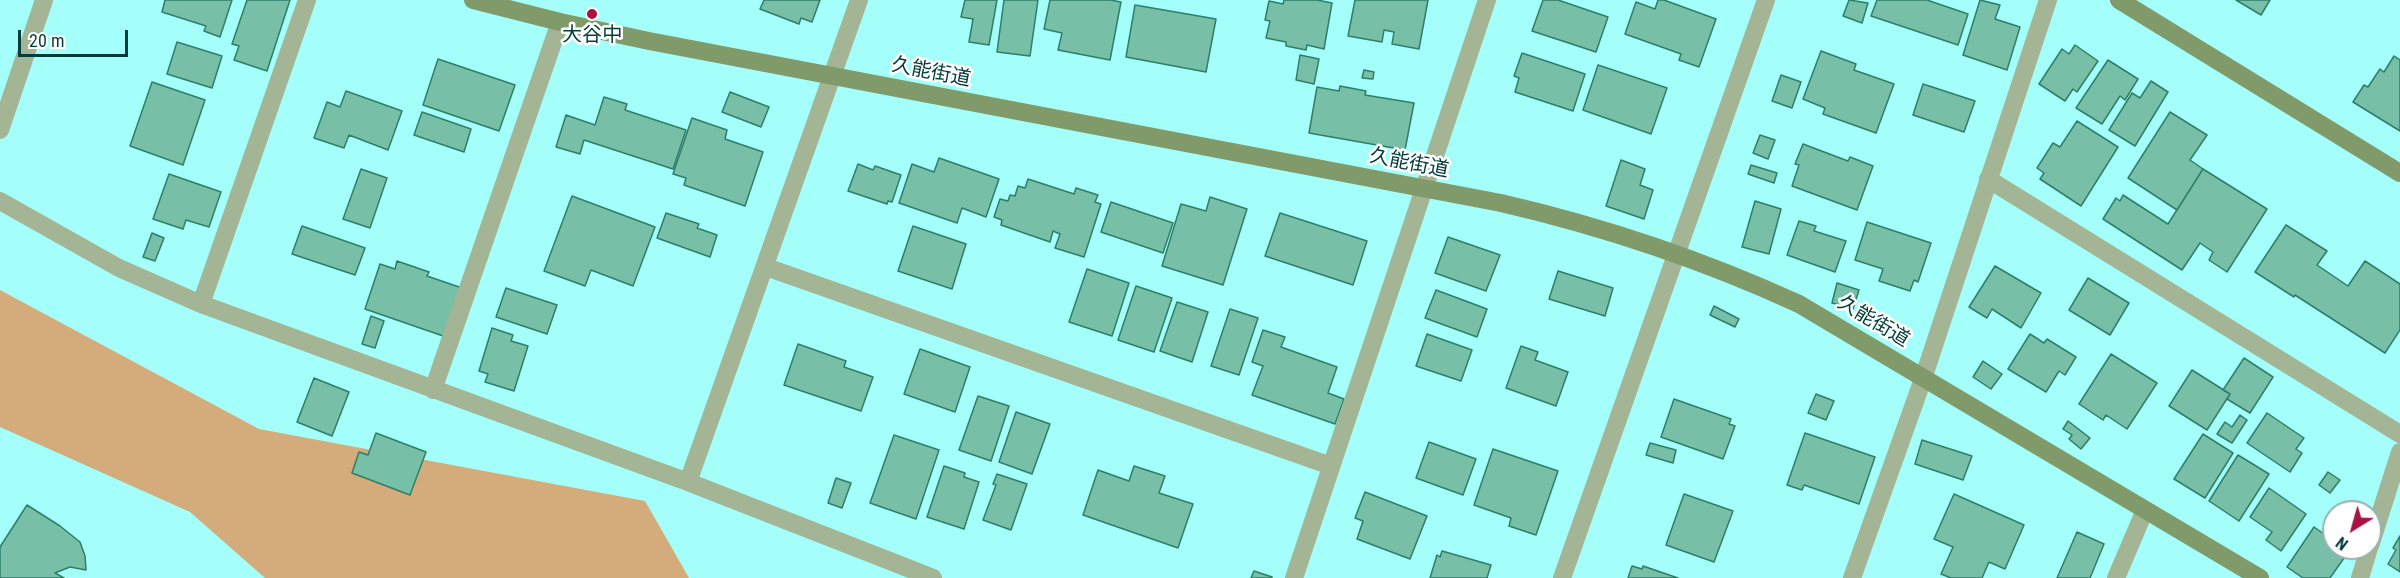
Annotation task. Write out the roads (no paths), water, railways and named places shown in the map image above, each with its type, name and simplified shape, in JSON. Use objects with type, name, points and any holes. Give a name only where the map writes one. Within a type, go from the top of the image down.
[{"type":"street","points":[[0,130],[44,0]]},
{"type":"street","points":[[201,304],[307,0]]},
{"type":"street","name":"久能街道","points":[[473,0],[560,22],[833,77],[1501,203],[1558,216],[1677,252],[1737,275],[1799,304],[2260,578]]},
{"type":"street","points":[[688,482],[859,0]]},
{"type":"street","points":[[1294,578],[1487,0]]},
{"type":"street","points":[[1562,578],[1766,0]]},
{"type":"street","points":[[1852,578],[1923,379],[2048,0]]},
{"type":"street","points":[[2119,0],[2400,173]]},
{"type":"street","points":[[433,390],[560,22]]},
{"type":"street","points":[[1988,179],[2400,434]]},
{"type":"street","points":[[0,201],[120,268],[201,304],[688,482],[933,578]]},
{"type":"street","points":[[766,267],[1331,466]]},
{"type":"street","points":[[2382,509],[2400,452]]},
{"type":"street","points":[[2116,578],[2145,510]]},
{"type":"street","points":[[2360,578],[2366,560]]},
{"type":"place","name":"大谷中","points":[[592,14]]}]
